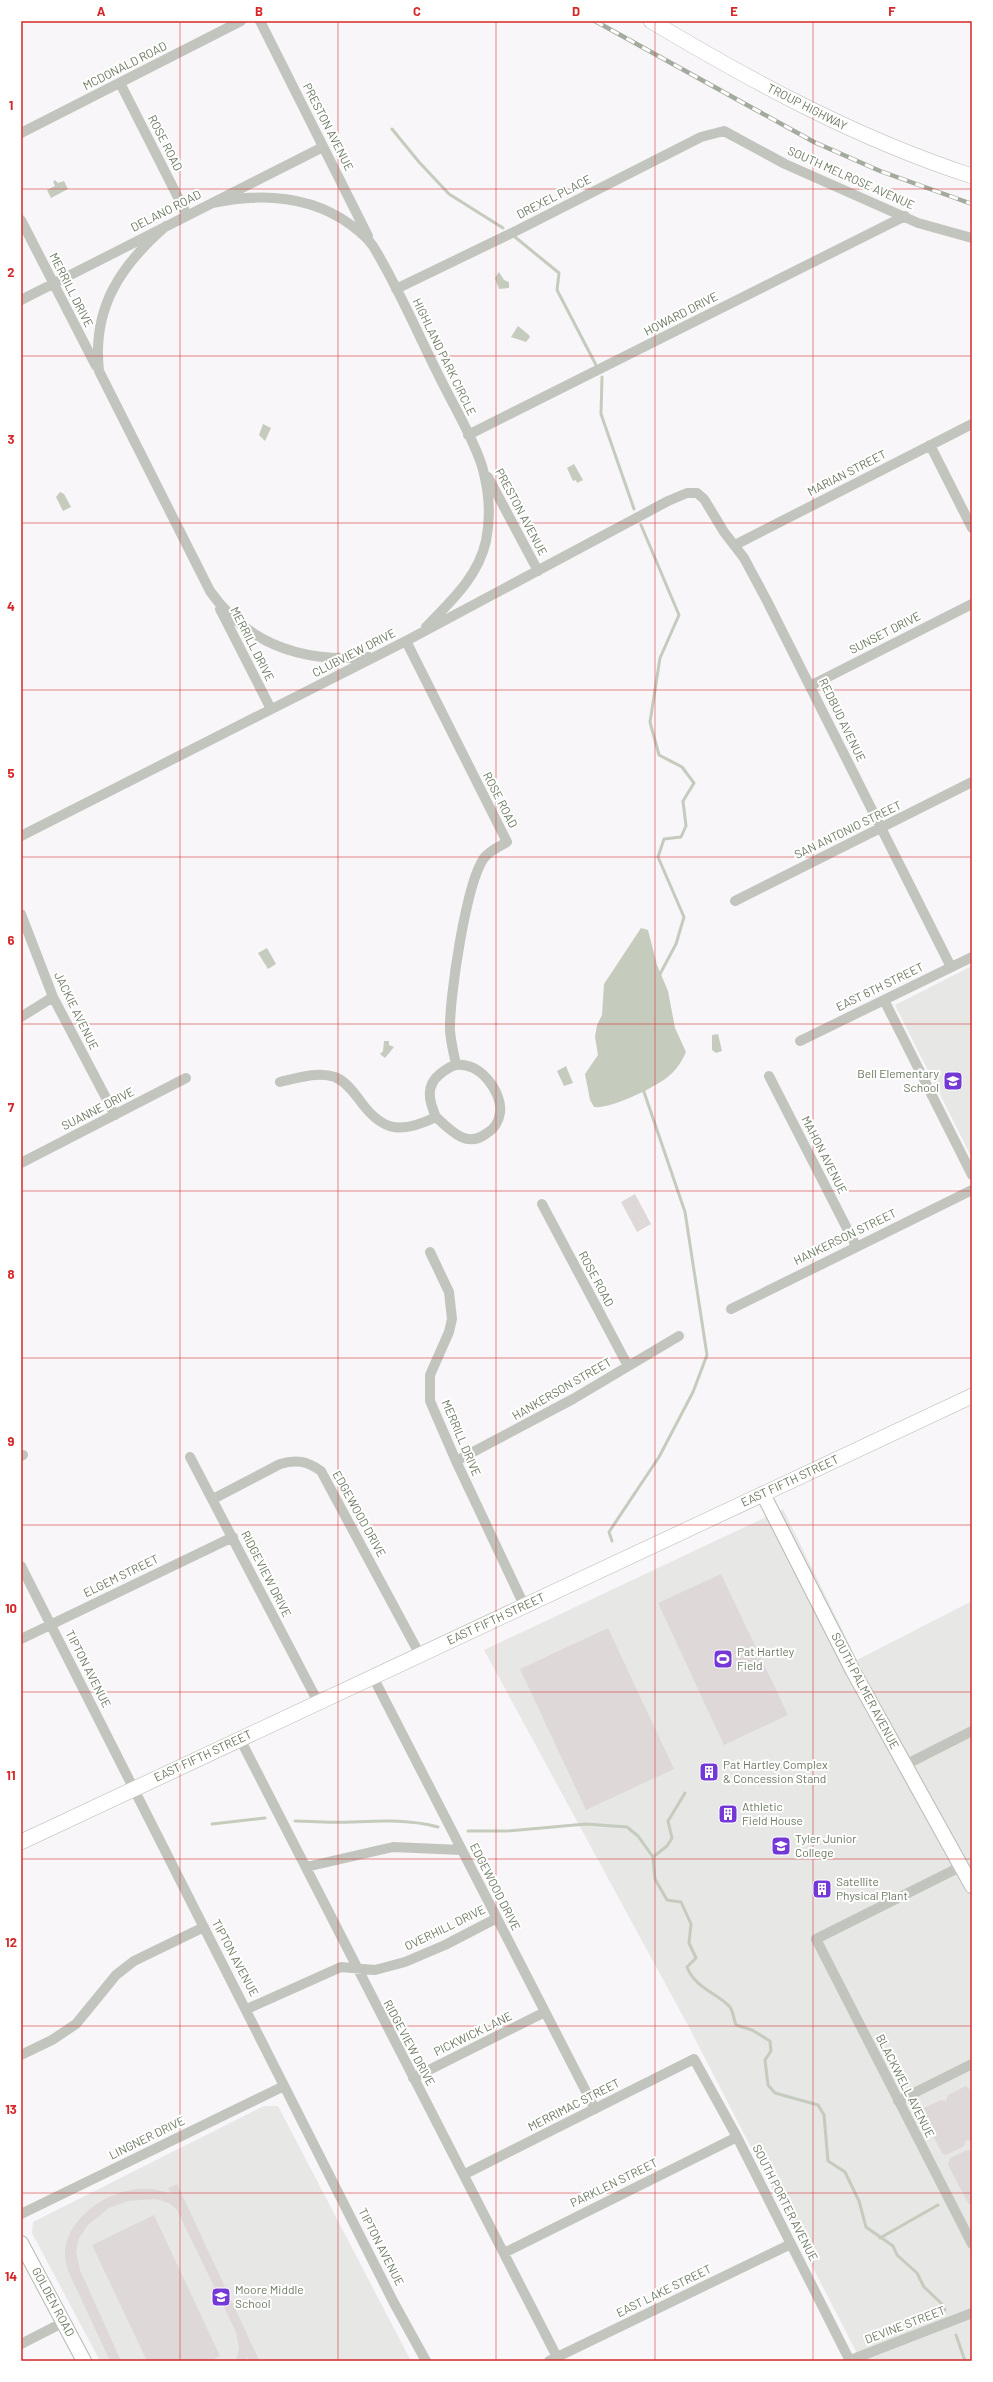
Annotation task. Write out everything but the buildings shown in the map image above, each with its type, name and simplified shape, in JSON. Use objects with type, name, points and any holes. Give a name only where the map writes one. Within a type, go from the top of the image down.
[{"type":"main road","name":"TROUP HIGHWAY","points":[[651,21],[720,62],[829,120],[878,141],[972,176]]},
{"type":"main road","name":"EAST FIFTH STREET","points":[[21,1842],[972,1396]]},
{"type":"street","name":"MCDONALD ROAD","points":[[21,133],[241,21]]},
{"type":"street","name":"PRESTON AVENUE","points":[[260,21],[372,245]]},
{"type":"street","name":"ROSE ROAD","points":[[120,83],[187,215]]},
{"type":"street","name":"SOUTH MELROSE AVENUE","points":[[724,131],[785,164],[918,223],[972,238]]},
{"type":"street","name":"DREXEL PLACE","points":[[396,289],[516,231],[701,137],[724,131]]},
{"type":"street","name":"DELANO ROAD","points":[[21,300],[323,147]]},
{"type":"street","name":"HIGHLAND PARK CIRCLE","points":[[212,203],[252,197],[303,201],[326,210],[349,223],[372,245],[396,289],[468,436],[482,466],[488,502],[488,525],[483,551],[465,585],[419,634]]},
{"type":"street","name":"HOWARD DRIVE","points":[[468,436],[905,216]]},
{"type":"street","name":"MERRILL DRIVE","points":[[21,220],[99,371]]},
{"type":"street","points":[[166,226],[134,257],[111,292],[99,330],[97,346],[99,371],[210,591],[234,620],[280,648],[305,655],[334,658],[376,656]]},
{"type":"street","name":"MARIAN STREET","points":[[735,545],[972,424]]},
{"type":"street","points":[[930,445],[972,528]]},
{"type":"street","name":"PRESTON AVENUE","points":[[482,466],[538,571]]},
{"type":"street","name":"CLUBVIEW DRIVE","points":[[21,836],[406,641],[668,501],[687,493],[697,493]]},
{"type":"street","name":"REDBUD AVENUE","points":[[697,493],[704,498],[724,532],[735,545],[768,601],[951,968]]},
{"type":"street","name":"MERRILL DRIVE","points":[[210,591],[271,709]]},
{"type":"street","name":"SUNSET DRIVE","points":[[810,686],[972,604]]},
{"type":"street","name":"ROSE ROAD","points":[[406,641],[507,842],[489,853],[483,860],[466,907],[451,1014],[451,1038],[456,1065]]},
{"type":"street","name":"SAN ANTONIO STREET","points":[[735,901],[972,782]]},
{"type":"street","name":"JACKIE AVENUE","points":[[21,914],[53,997],[115,1115]]},
{"type":"street","name":"EAST 6TH STREET","points":[[800,1041],[972,957]]},
{"type":"street","points":[[21,1016],[53,997]]},
{"type":"street","points":[[884,1000],[972,1175]]},
{"type":"street","points":[[456,1065],[472,1068],[487,1080],[499,1102],[499,1116],[489,1132],[482,1137],[469,1140],[457,1136],[436,1117],[429,1098],[430,1086],[436,1077],[456,1065]]},
{"type":"street","points":[[280,1082],[316,1076],[334,1076],[348,1087],[372,1116],[380,1123],[391,1127],[412,1127],[436,1117]]},
{"type":"street","name":"MAHON AVENUE","points":[[769,1076],[856,1246]]},
{"type":"street","name":"SUANNE DRIVE","points":[[21,1163],[186,1078]]},
{"type":"street","name":"HANKERSON STREET","points":[[731,1309],[972,1190]]},
{"type":"street","name":"ROSE ROAD","points":[[542,1204],[628,1366]]},
{"type":"street","name":"MERRILL DRIVE","points":[[430,1252],[449,1292],[452,1319],[449,1332],[430,1375],[428,1389],[430,1401],[456,1461],[524,1605]]},
{"type":"street","name":"HANKERSON STREET","points":[[456,1461],[573,1399],[679,1336]]},
{"type":"street","name":"RIDGEVIEW DRIVE","points":[[190,1457],[318,1702]]},
{"type":"street","name":"EDGEWOOD DRIVE","points":[[213,1499],[280,1464],[302,1461],[316,1468],[326,1479],[420,1655]]},
{"type":"street","name":"SOUTH PALMER AVENUE","points":[[763,1494],[853,1671],[972,1886]]},
{"type":"street","name":"ELGEM STREET","points":[[21,1639],[233,1537]]},
{"type":"street","name":"TIPTON AVENUE","points":[[21,1566],[133,1789],[247,2009],[284,2086],[394,2303],[426,2361]]},
{"type":"street","name":"EDGEWOOD DRIVE","points":[[373,1676],[461,1850],[595,2108]]},
{"type":"street","points":[[905,1765],[972,1731]]},
{"type":"street","name":"RIDGEVIEW DRIVE","points":[[240,1739],[306,1867],[356,1969],[465,2174],[504,2253],[553,2359]]},
{"type":"street","points":[[306,1867],[393,1847],[461,1850]]},
{"type":"street","name":"BLACKWELL AVENUE","points":[[962,1866],[816,1939],[972,2244]]},
{"type":"street","name":"OVERHILL DRIVE","points":[[247,2009],[341,1967],[375,1970],[405,1962],[445,1945],[497,1918]]},
{"type":"street","points":[[21,2055],[52,2040],[76,2024],[116,1975],[134,1961],[204,1927]]},
{"type":"street","name":"PICKWICK LANE","points":[[413,2078],[545,2012]]},
{"type":"street","name":"MERRIMAC STREET","points":[[465,2174],[694,2059]]},
{"type":"street","name":"SOUTH PORTER AVENUE","points":[[694,2059],[737,2137],[849,2361]]},
{"type":"street","points":[[898,2101],[972,2064]]},
{"type":"street","name":"LINGNER DRIVE","points":[[21,2214],[284,2086]]},
{"type":"street","name":"PARKLEN STREET","points":[[504,2253],[737,2137]]},
{"type":"street","name":"GOLDEN ROAD","points":[[21,2243],[84,2361]]},
{"type":"street","name":"EAST LAKE STREET","points":[[553,2359],[791,2244]]},
{"type":"street","name":"DEVINE STREET","points":[[849,2361],[972,2312]]},
{"type":"street","points":[[21,2344],[64,2322]]},
{"type":"shaded area","points":[[55,180],[58,183],[64,181],[68,189],[51,198],[47,190],[55,186],[53,182]]},
{"type":"shaded area","points":[[499,272],[504,280],[509,282],[509,288],[499,289],[495,278]]},
{"type":"shaded area","points":[[518,326],[530,337],[526,342],[511,337]]},
{"type":"shaded area","points":[[263,424],[271,428],[265,441],[259,435]]},
{"type":"shaded area","points":[[574,464],[583,480],[577,483],[576,480],[573,481],[567,468]]},
{"type":"shaded area","points":[[60,492],[64,494],[71,507],[63,511],[56,497]]},
{"type":"shaded area","points":[[641,928],[648,930],[657,965],[668,991],[675,1028],[686,1052],[675,1070],[664,1080],[645,1091],[622,1101],[602,1107],[594,1107],[590,1100],[585,1074],[598,1055],[595,1037],[597,1025],[602,1015],[604,984]]},
{"type":"shaded area","points":[[267,948],[276,964],[268,969],[258,953]]},
{"type":"shaded area","name":"Bell Elementary School","points":[[972,966],[972,1158],[895,1005]]},
{"type":"shaded area","points":[[718,1034],[722,1051],[716,1053],[712,1050],[712,1035]]},
{"type":"shaded area","points":[[384,1041],[389,1041],[389,1045],[394,1047],[385,1058],[380,1054],[383,1051]]},
{"type":"shaded area","points":[[566,1066],[573,1083],[564,1086],[557,1071]]},
{"type":"shaded area","points":[[635,1194],[651,1224],[637,1232],[621,1202]]},
{"type":"shaded area","name":"Tyler Junior College","points":[[783,1509],[857,1660],[972,1601],[972,2361],[861,2361],[691,2031],[484,1650]]},
{"type":"shaded area","name":"Pat Hartley Field","points":[[721,1574],[788,1715],[724,1745],[658,1603]]},
{"type":"shaded area","points":[[608,1628],[674,1769],[586,1810],[520,1669]]},
{"type":"shaded area","points":[[966,2086],[972,2091],[972,2141],[966,2140],[964,2146],[946,2155],[942,2153],[922,2115],[924,2108],[941,2100],[946,2101],[948,2095]]},
{"type":"shaded area","name":"Moore Middle School","points":[[264,2106],[278,2106],[411,2361],[100,2361],[32,2233],[33,2222]]},
{"type":"shaded area","points":[[967,2150],[972,2151],[972,2205],[968,2203],[948,2165],[950,2158]]},
{"type":"shaded area","points":[[177,2184],[259,2360],[249,2361],[247,2357],[246,2361],[236,2361],[239,2348],[236,2332],[177,2210],[169,2203],[155,2199],[128,2201],[109,2208],[88,2225],[79,2238],[76,2251],[80,2270],[121,2361],[110,2361],[71,2278],[66,2263],[66,2243],[75,2224],[82,2216],[98,2203],[122,2192],[139,2189],[155,2189],[171,2194],[168,2188]]},
{"type":"shaded area","points":[[154,2215],[220,2356],[210,2361],[147,2361],[92,2245]]},
{"type":"waterway","points":[[392,129],[419,162],[449,194],[503,228]]},
{"type":"waterway","points":[[515,237],[559,273],[557,290],[596,365]]},
{"type":"waterway","points":[[602,377],[601,414],[634,509]]},
{"type":"waterway","points":[[641,525],[679,615],[660,658],[650,722],[659,755],[682,767],[694,783],[683,801],[686,826],[681,837],[664,839],[658,857],[684,917],[676,944],[660,974]]},
{"type":"waterway","points":[[612,1541],[609,1532],[659,1457],[693,1392],[707,1355],[685,1212],[643,1089]]},
{"type":"waterway","points":[[653,1857],[667,1846],[672,1838],[668,1821],[685,1793]]},
{"type":"waterway","points":[[212,1824],[265,1818]]},
{"type":"waterway","points":[[295,1821],[394,1821],[427,1824],[438,1827]]},
{"type":"waterway","points":[[468,1831],[507,1831],[586,1824],[627,1827],[638,1836],[653,1857],[655,1879],[667,1900],[681,1902],[691,1924],[689,1943],[696,1958],[687,1967],[691,1974],[695,1980],[730,2007],[736,2025],[752,2030],[770,2041],[771,2051],[765,2060],[768,2085],[775,2093],[818,2105],[824,2115],[828,2161],[845,2172],[859,2201],[866,2227],[893,2246],[897,2255],[917,2273],[924,2287],[942,2304],[945,2310]]},
{"type":"waterway","points":[[880,2238],[938,2205]]},
{"type":"waterway","points":[[956,2335],[965,2361]]},
{"type":"railway","points":[[595,21],[814,142],[880,171],[972,204]]},
{"type":"place","name":"Bell Elementary School","points":[[953,1081]]},
{"type":"place","name":"Pat Hartley Field","points":[[723,1659]]},
{"type":"place","name":"Pat Hartley Complex & Concession Stand","points":[[709,1772]]},
{"type":"place","name":"Athletic Field House","points":[[728,1814]]},
{"type":"place","name":"Tyler Junior College","points":[[781,1846]]},
{"type":"place","name":"Satellite Physical Plant","points":[[822,1889]]},
{"type":"place","name":"Moore Middle School","points":[[221,2297]]}]
